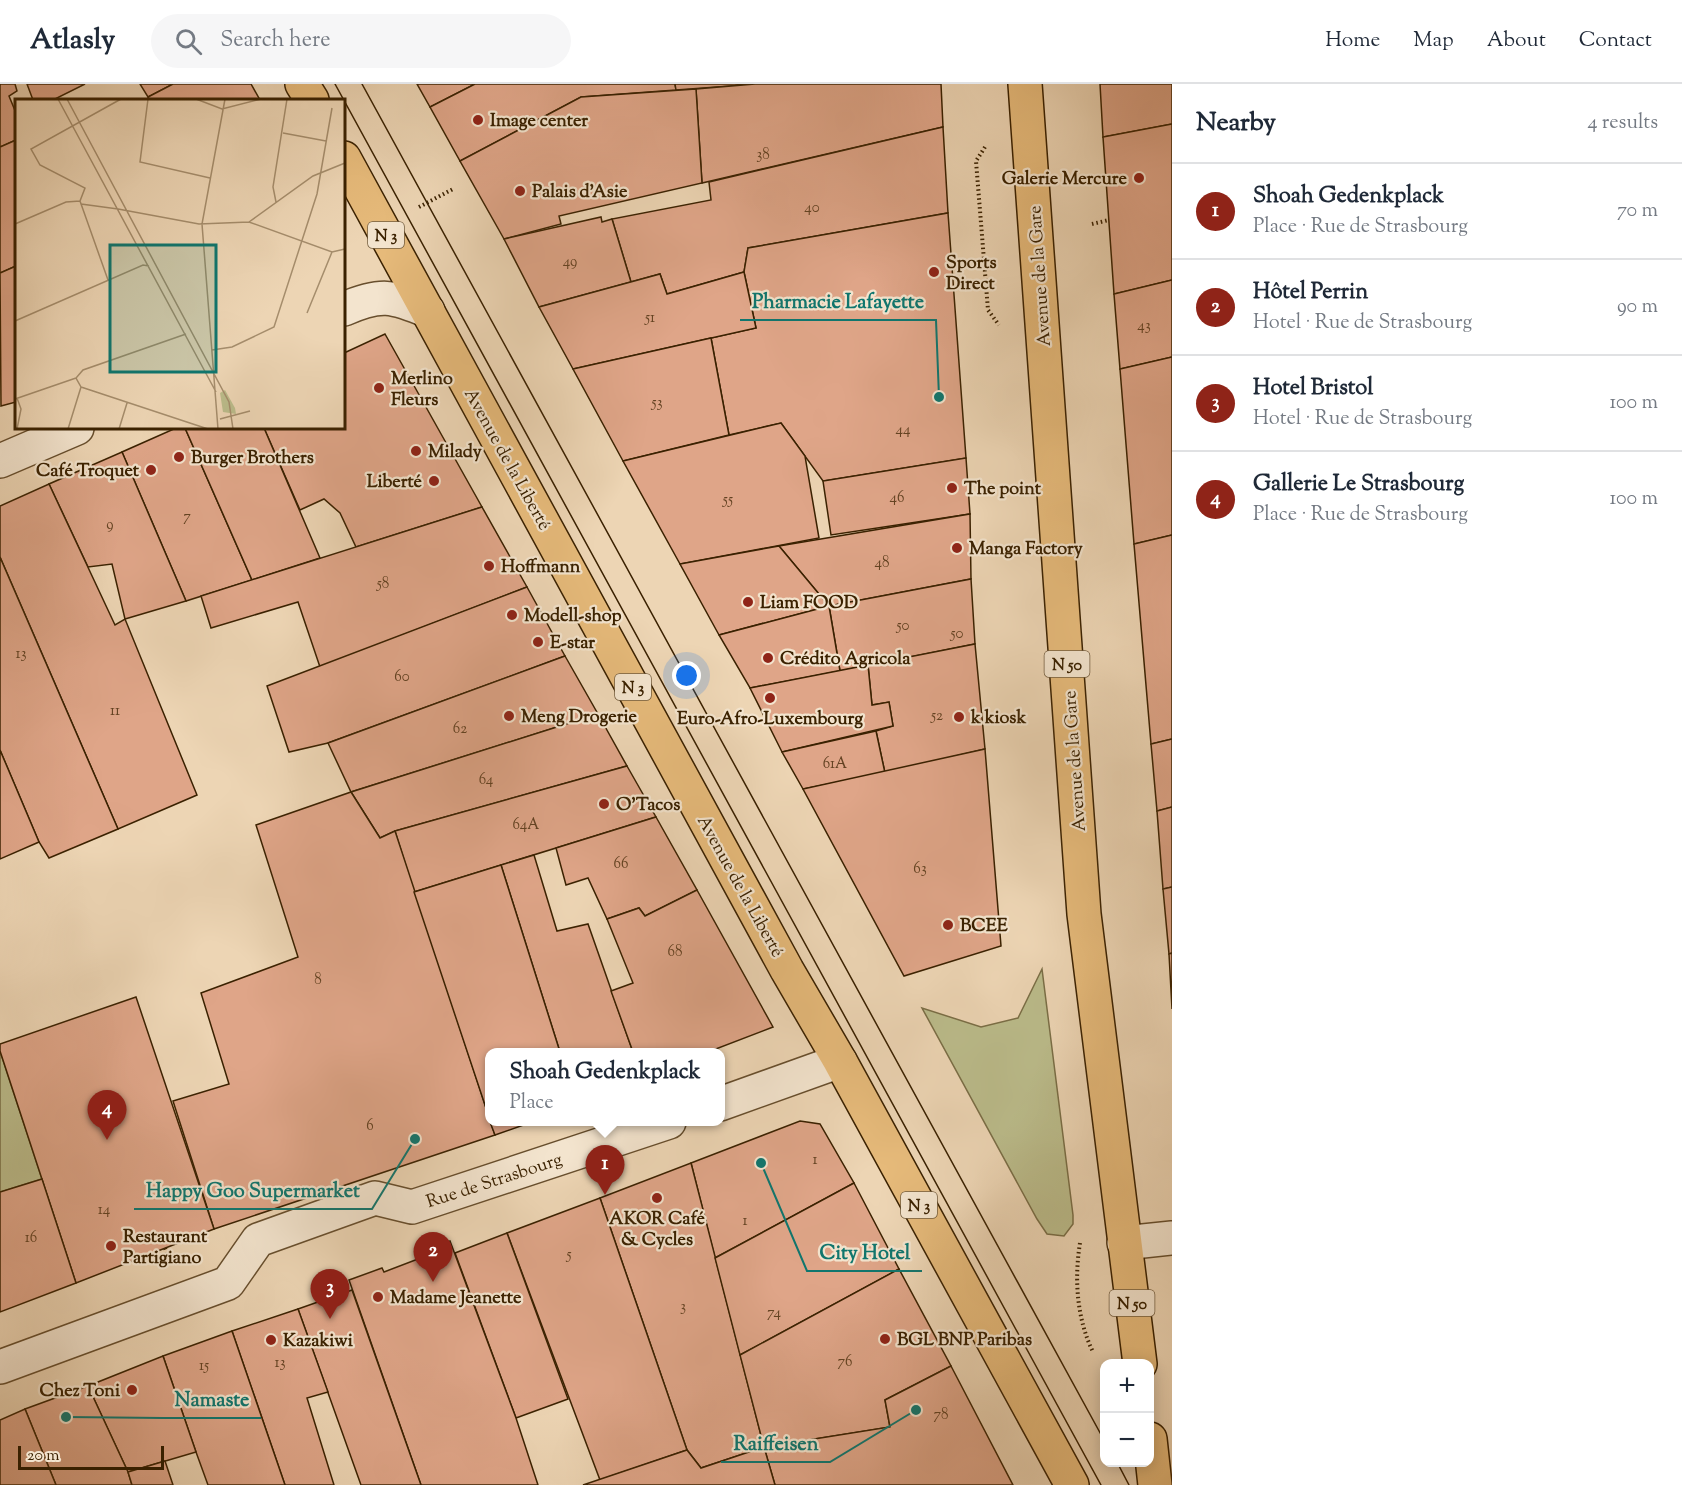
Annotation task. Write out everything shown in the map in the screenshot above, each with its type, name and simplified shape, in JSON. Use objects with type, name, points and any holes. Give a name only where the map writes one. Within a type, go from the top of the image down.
[{"type":"main road","points":[[302,84],[311,99]]},
{"type":"main road","name":"Avenue de la Gare","points":[[1025,84],[1084,914],[1139,1359]]},
{"type":"main road","name":"Avenue de la Liberté","points":[[345,160],[798,991],[840,1060],[1072,1485]]},
{"type":"main road","points":[[1153,1467],[1155,1485]]},
{"type":"street","points":[[345,309],[362,301],[396,298],[428,311]]},
{"type":"street","points":[[0,461],[74,429]]},
{"type":"street","points":[[725,1102],[840,1060]]},
{"type":"street","name":"Rue de Strasbourg","points":[[0,1366],[228,1283],[258,1240],[375,1198],[412,1207],[657,1126]]},
{"type":"street","points":[[1124,1243],[1172,1238]]},
{"type":"path","points":[[1092,224],[1109,220]]},
{"type":"green space","points":[[1042,969],[1073,1215],[1073,1224],[1064,1236],[1047,1234],[1037,1219],[922,1008],[981,1027],[1018,1018]]},
{"type":"green space","points":[[0,1051],[42,1179],[0,1192]]},
{"type":"building","points":[[0,84],[15,84],[17,91],[9,96],[15,111],[15,140],[0,147]]},
{"type":"building","points":[[27,84],[85,84],[55,99],[33,99]]},
{"type":"building","points":[[140,84],[173,84],[148,97]]},
{"type":"building","points":[[173,84],[251,84],[259,99],[149,99],[148,97]]},
{"type":"building","points":[[417,84],[475,84],[430,107]]},
{"type":"building","points":[[475,84],[675,84],[676,90],[581,97],[460,161],[430,107]]},
{"type":"building","points":[[675,84],[758,84],[676,90]]},
{"type":"building","points":[[755,84],[941,84],[943,127],[702,183],[696,89]]},
{"type":"building","points":[[1100,84],[1172,84],[1172,124],[1103,137]]},
{"type":"building","points":[[696,89],[702,183],[559,216],[561,224],[504,239],[460,161],[581,97]]},
{"type":"building","name":"Galerie Mercure","points":[[1172,124],[1172,280],[1114,294],[1103,137]]},
{"type":"building","points":[[943,127],[948,213],[748,248],[744,272],[667,294],[660,274],[631,282],[612,219],[711,200],[709,182]]},
{"type":"building","points":[[15,140],[15,266],[0,273],[0,147]]},
{"type":"building","points":[[948,213],[966,458],[823,481],[781,423],[729,435],[711,338],[756,328],[744,272],[748,248]]},
{"type":"building","points":[[601,217],[602,222],[612,219],[631,282],[539,307],[504,239]]},
{"type":"building","points":[[15,266],[15,402],[1,406],[0,273]]},
{"type":"building","points":[[744,272],[756,328],[573,369],[539,307],[660,274],[667,294]]},
{"type":"building","points":[[1172,280],[1172,357],[1120,369],[1114,294]]},
{"type":"building","points":[[385,334],[482,507],[356,547],[340,513],[324,499],[300,510],[264,429],[345,429],[345,353]]},
{"type":"building","points":[[711,338],[729,435],[623,461],[573,369]]},
{"type":"building","points":[[1172,357],[1172,535],[1134,544],[1120,369]]},
{"type":"building","points":[[781,423],[805,456],[819,538],[680,564],[623,461]]},
{"type":"building","points":[[174,429],[185,429],[252,580],[186,601],[122,452]]},
{"type":"building","points":[[185,429],[264,429],[320,558],[252,580]]},
{"type":"building","points":[[122,452],[186,601],[125,619],[112,564],[88,567],[49,484]]},
{"type":"building","points":[[966,458],[970,514],[831,535],[823,481]]},
{"type":"building","points":[[49,484],[115,625],[125,619],[197,795],[118,829],[0,557],[0,506]]},
{"type":"building","points":[[482,507],[527,587],[320,667],[298,602],[211,628],[201,596]]},
{"type":"building","points":[[970,514],[971,579],[829,606],[779,546]]},
{"type":"building","points":[[1172,535],[1172,739],[1151,744],[1134,544]]},
{"type":"building","points":[[779,546],[829,606],[719,635],[680,564]]},
{"type":"building","points":[[0,557],[118,829],[49,858],[39,842],[0,750]]},
{"type":"building","points":[[971,579],[975,644],[840,671],[829,606]]},
{"type":"building","points":[[527,587],[565,656],[328,743],[289,752],[267,686]]},
{"type":"building","points":[[829,606],[840,671],[750,688],[719,635]]},
{"type":"building","points":[[975,644],[985,749],[885,773],[876,731],[893,726],[889,702],[872,705],[868,665]]},
{"type":"building","points":[[565,656],[598,714],[351,792],[328,743]]},
{"type":"building","points":[[868,665],[872,705],[889,702],[893,726],[782,752],[750,688]]},
{"type":"building","points":[[598,714],[627,766],[395,831],[380,838],[351,792]]},
{"type":"building","points":[[876,731],[885,773],[803,789],[782,752]]},
{"type":"building","points":[[1172,739],[1172,807],[1157,811],[1151,744]]},
{"type":"building","points":[[985,749],[1001,946],[904,976],[803,789]]},
{"type":"building","points":[[0,750],[39,842],[0,859]]},
{"type":"building","points":[[627,766],[656,817],[414,892],[395,831]]},
{"type":"building","points":[[351,792],[380,838],[395,831],[485,1105],[485,1126],[492,1126],[495,1135],[214,1229],[173,1101],[229,1084],[201,993],[298,957],[256,825]]},
{"type":"building","points":[[1172,807],[1172,887],[1163,889],[1157,811]]},
{"type":"building","points":[[656,817],[697,890],[645,916],[639,908],[607,919],[588,878],[566,885],[556,848]]},
{"type":"building","points":[[534,855],[557,931],[588,924],[632,1048],[559,1048],[501,865]]},
{"type":"building","points":[[501,865],[559,1048],[485,1048],[485,1105],[414,892]]},
{"type":"building","points":[[1172,887],[1172,953],[1169,954],[1163,889]]},
{"type":"building","points":[[697,890],[773,1027],[718,1048],[632,1048],[611,991],[633,983],[607,919],[639,908],[645,916]]},
{"type":"building","points":[[1172,953],[1172,1009],[1169,954]]},
{"type":"building","points":[[136,997],[214,1229],[76,1283],[0,1051],[0,1044]]},
{"type":"building","points":[[800,1121],[820,1124],[854,1183],[715,1258],[691,1163]]},
{"type":"building","points":[[492,1126],[521,1126],[495,1135]]},
{"type":"building","points":[[691,1163],[764,1447],[701,1468],[687,1450],[600,1198]]},
{"type":"building","points":[[42,1179],[76,1283],[0,1312],[0,1192]]},
{"type":"building","points":[[854,1183],[899,1269],[740,1355],[715,1258]]},
{"type":"building","points":[[600,1198],[687,1450],[600,1480],[507,1233]]},
{"type":"building","points":[[507,1233],[568,1399],[516,1418],[455,1253]]},
{"type":"building","points":[[450,1241],[516,1418],[538,1485],[421,1485],[349,1280],[382,1268],[384,1272],[418,1259],[417,1254]]},
{"type":"building","points":[[899,1269],[951,1366],[885,1400],[890,1427],[764,1447],[740,1355]]},
{"type":"building","points":[[352,1290],[421,1485],[361,1485],[298,1309]]},
{"type":"building","points":[[298,1309],[328,1392],[307,1398],[334,1485],[285,1485],[232,1331]]},
{"type":"building","points":[[232,1331],[285,1485],[208,1485],[196,1452],[163,1356]]},
{"type":"building","points":[[163,1356],[196,1452],[128,1472],[88,1386]]},
{"type":"building","points":[[951,1366],[1013,1485],[775,1485],[764,1447],[890,1427],[885,1400]]},
{"type":"building","points":[[88,1386],[132,1485],[56,1485],[25,1409]]},
{"type":"building","points":[[25,1409],[56,1485],[0,1485],[0,1420]]},
{"type":"building","points":[[764,1447],[775,1485],[583,1485],[687,1450],[701,1468]]},
{"type":"building","points":[[165,1461],[173,1485],[132,1485],[128,1472]]},
{"type":"tram line","points":[[335,84],[343,99]]},
{"type":"tram line","points":[[362,84],[1100,1433]]},
{"type":"tram line","points":[[345,102],[1101,1485]]},
{"type":"tram line","points":[[1120,1467],[1129,1485]]},
{"type":"place","name":"Image center","points":[[478,120]]},
{"type":"place","name":"Galerie Mercure","points":[[1139,178]]},
{"type":"place","name":"Palais d'Asie","points":[[520,191]]},
{"type":"place","name":"Sports Direct","points":[[934,272]]},
{"type":"place","name":"Merlino Fleurs","points":[[379,388]]},
{"type":"place","name":"Pharmacie Lafayette","points":[[939,397]]},
{"type":"place","name":"Milady","points":[[416,451]]},
{"type":"place","name":"Burger Brothers","points":[[179,457]]},
{"type":"place","name":"Café Troquet","points":[[151,470]]},
{"type":"place","name":"Liberté","points":[[434,481]]},
{"type":"place","name":"The point","points":[[952,488]]},
{"type":"place","name":"Manga Factory","points":[[957,548]]},
{"type":"place","name":"Hoffmann","points":[[489,566]]},
{"type":"place","name":"Liam FOOD","points":[[748,602]]},
{"type":"place","name":"Modell-shop","points":[[512,615]]},
{"type":"place","name":"E-star","points":[[538,642]]},
{"type":"place","name":"Crédito Agricola","points":[[768,658]]},
{"type":"place","name":"Euro-Afro-Luxembourg","points":[[770,698]]},
{"type":"place","name":"Meng Drogerie","points":[[509,716]]},
{"type":"place","name":"k kiosk","points":[[959,717]]},
{"type":"place","name":"O'Tacos","points":[[604,804]]},
{"type":"place","name":"BCEE","points":[[948,925]]},
{"type":"place","name":"Happy Goo Supermarket","points":[[415,1139]]},
{"type":"place","name":"Gallerie Le Strasbourg","points":[[107,1140]]},
{"type":"place","name":"City Hotel","points":[[761,1163]]},
{"type":"place","name":"Shoah Gedenkplack","points":[[605,1195]]},
{"type":"place","name":"AKOR Café & Cycles","points":[[657,1198]]},
{"type":"place","name":"Restaurant Partigiano","points":[[111,1246]]},
{"type":"place","name":"Hôtel Perrin","points":[[433,1282]]},
{"type":"place","name":"Madame Jeanette","points":[[378,1297]]},
{"type":"place","name":"Hotel Bristol","points":[[330,1319]]},
{"type":"place","name":"BGL BNP Paribas","points":[[885,1339]]},
{"type":"place","name":"Kazakiwi","points":[[271,1340]]},
{"type":"place","name":"Chez Toni","points":[[132,1390]]},
{"type":"place","name":"Raiffeisen","points":[[916,1410]]},
{"type":"place","name":"Namaste","points":[[66,1417]]}]
